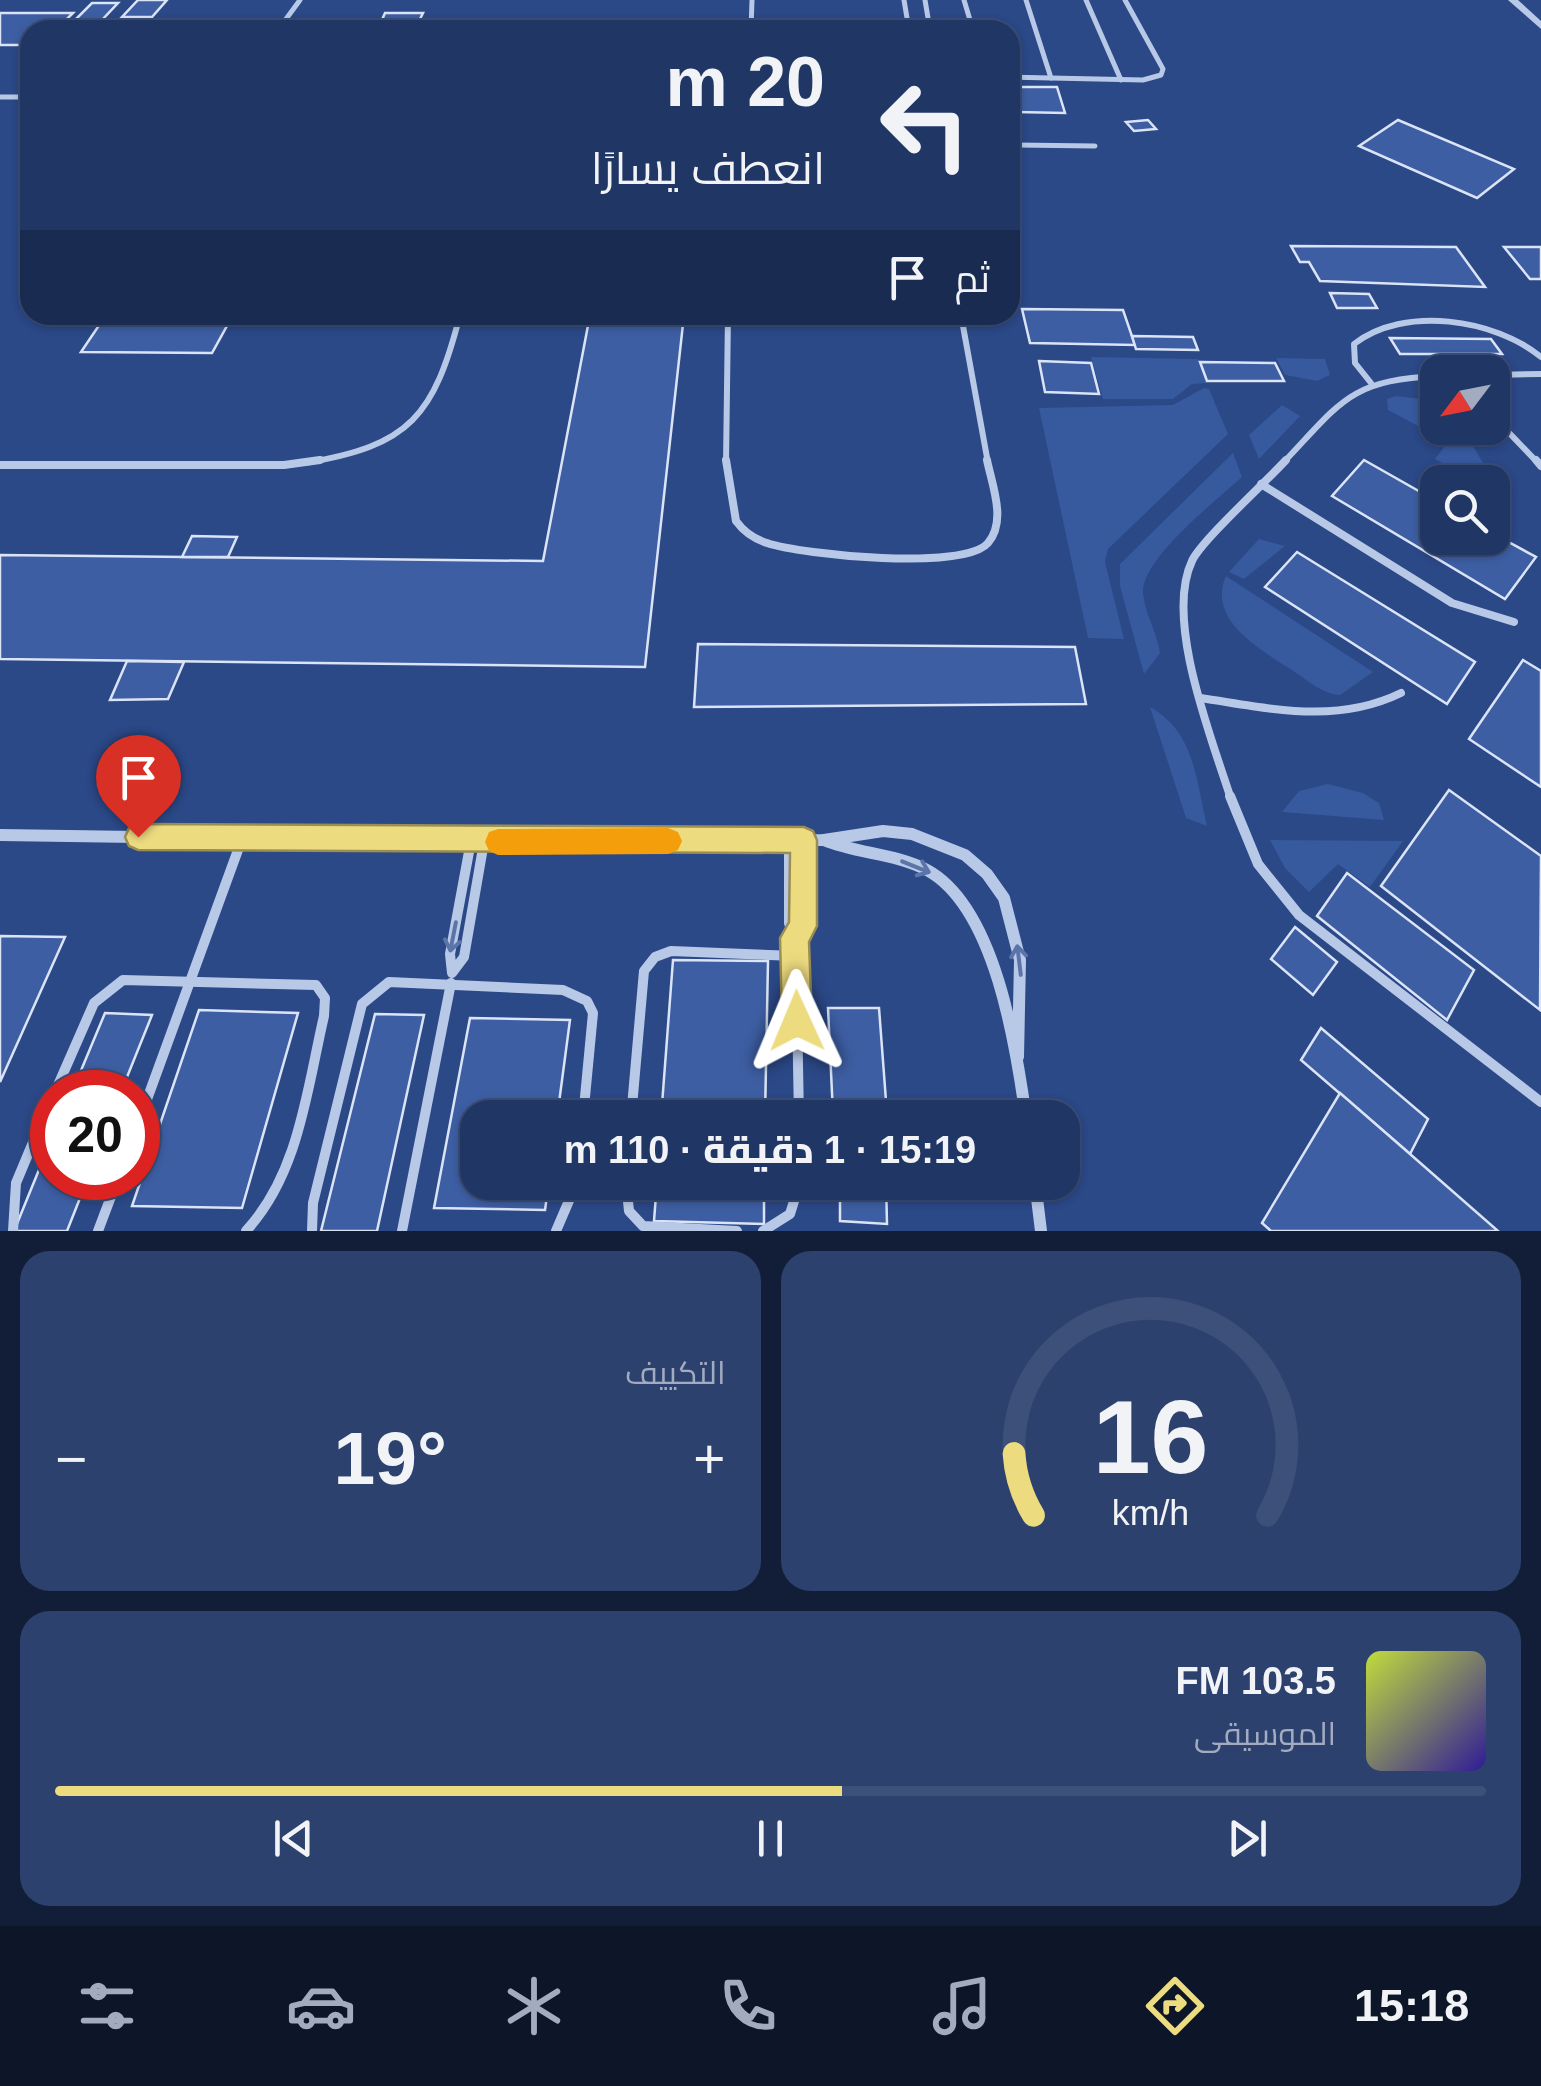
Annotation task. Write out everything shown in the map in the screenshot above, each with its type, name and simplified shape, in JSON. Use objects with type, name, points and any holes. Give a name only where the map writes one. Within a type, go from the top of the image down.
[{"type":"street","points":[[1514,0],[1541,26]]},
{"type":"street","points":[[0,834],[478,842],[824,840],[872,829],[923,834],[947,844],[988,877],[1014,925],[1022,1021],[1018,1057]]},
{"type":"street","points":[[824,840],[850,853],[926,870],[965,901],[990,947],[1018,1057],[1024,1100]]},
{"type":"street","points":[[1037,1200],[1041,1231]]},
{"type":"lane","points":[[1026,0],[1051,78]]},
{"type":"lane","points":[[1086,0],[1121,80]]},
{"type":"lane","points":[[1020,77],[1151,79],[1163,69],[1125,0]]},
{"type":"lane","points":[[1020,145],[1094,146]]},
{"type":"lane","points":[[1372,382],[1355,362],[1354,344],[1380,329],[1474,324],[1506,334],[1541,357]]},
{"type":"lane","points":[[0,465],[284,465],[330,461],[371,448],[408,426],[435,395],[457,325]]},
{"type":"lane","points":[[727,325],[725,371],[730,506],[744,531],[774,545],[944,557],[978,552],[990,543],[998,518],[963,325]]},
{"type":"lane","points":[[1510,375],[1541,374]]},
{"type":"lane","points":[[1420,378],[1372,382],[1346,396],[1203,546],[1186,571],[1182,602],[1200,698],[1243,836],[1276,888],[1300,915],[1541,1102]]},
{"type":"lane","points":[[1510,434],[1541,466]]},
{"type":"lane","points":[[1261,484],[1452,603],[1514,622]]},
{"type":"lane","points":[[1200,698],[1329,714],[1361,711],[1401,692]]},
{"type":"lane","points":[[158,1070],[242,839]]},
{"type":"lane","points":[[796,840],[789,928],[796,956],[799,1100]]},
{"type":"lane","points":[[402,1231],[451,979],[448,962],[478,842]]},
{"type":"lane","points":[[633,1100],[644,971],[655,957],[671,951],[796,956]]},
{"type":"lane","points":[[312,1231],[312,1203],[362,1004],[369,994],[389,982],[451,979],[563,990],[587,1000],[593,1013],[585,1100]]},
{"type":"lane","points":[[65,1070],[94,1003],[123,980],[316,985],[325,998],[324,1016],[278,1190],[259,1221],[246,1231]]},
{"type":"lane","points":[[14,1231],[7,1218],[8,1199],[30,1149]]},
{"type":"lane","points":[[98,1231],[110,1200]]},
{"type":"lane","points":[[556,1231],[571,1200]]},
{"type":"lane","points":[[628,1200],[630,1211],[643,1226],[736,1231]]},
{"type":"lane","points":[[764,1231],[779,1227],[792,1212],[795,1200]]},
{"type":"shaded area","points":[[1091,357],[1198,359],[1207,383],[1192,384],[1173,399],[1103,399]]},
{"type":"shaded area","points":[[1276,358],[1325,359],[1330,375],[1317,381],[1285,375]]},
{"type":"shaded area","points":[[1209,389],[1228,434],[1108,549],[1105,562],[1124,639],[1088,638],[1039,408],[1173,405]]},
{"type":"shaded area","points":[[1387,399],[1420,399],[1420,427],[1388,410]]},
{"type":"shaded area","points":[[1282,405],[1300,416],[1259,459],[1249,435]]},
{"type":"shaded area","points":[[1446,445],[1472,445],[1484,465],[1446,465],[1435,459]]},
{"type":"shaded area","points":[[1233,453],[1242,477],[1182,531],[1146,579],[1144,601],[1160,653],[1144,674],[1120,586],[1120,564]]},
{"type":"shaded area","points":[[1259,539],[1285,546],[1244,579],[1229,572]]},
{"type":"shaded area","points":[[1226,576],[1373,672],[1340,695],[1315,686],[1252,643],[1230,620],[1222,592]]},
{"type":"shaded area","points":[[1150,707],[1165,717],[1185,744],[1207,826],[1186,818]]},
{"type":"shaded area","points":[[1328,784],[1363,793],[1379,803],[1384,820],[1282,812],[1299,791]]},
{"type":"shaded area","points":[[1270,840],[1403,841],[1370,887],[1338,864],[1309,892],[1285,868]]},
{"type":"building","points":[[138,0],[167,0],[152,17],[122,17]]},
{"type":"building","points":[[92,3],[118,3],[102,20],[75,20]]},
{"type":"building","points":[[0,13],[73,13],[66,20],[20,20],[20,45],[0,45]]},
{"type":"building","points":[[385,13],[423,13],[420,20],[382,20]]},
{"type":"building","points":[[1020,87],[1057,87],[1065,113],[1020,112]]},
{"type":"building","points":[[1148,120],[1156,129],[1134,131],[1126,122]]},
{"type":"building","points":[[1398,120],[1514,169],[1477,198],[1359,146]]},
{"type":"building","points":[[1291,246],[1456,247],[1485,287],[1320,281],[1309,262],[1300,262]]},
{"type":"building","points":[[1504,247],[1541,247],[1541,279],[1530,279]]},
{"type":"building","points":[[1330,293],[1369,294],[1377,308],[1337,308]]},
{"type":"building","points":[[1022,309],[1123,310],[1135,345],[1030,343]]},
{"type":"building","points":[[99,325],[227,325],[212,353],[81,352]]},
{"type":"building","points":[[588,325],[683,325],[645,667],[0,659],[0,555],[543,561]]},
{"type":"building","points":[[1132,336],[1193,337],[1198,350],[1136,349]]},
{"type":"building","points":[[1390,338],[1491,339],[1502,354],[1400,354]]},
{"type":"building","points":[[1039,361],[1091,363],[1099,394],[1045,392]]},
{"type":"building","points":[[1200,362],[1275,363],[1284,381],[1207,381]]},
{"type":"building","points":[[1364,460],[1420,492],[1420,548],[1332,496]]},
{"type":"building","points":[[192,536],[237,537],[228,557],[182,557]]},
{"type":"building","points":[[1510,543],[1536,557],[1505,599],[1431,555],[1510,555]]},
{"type":"building","points":[[1297,552],[1475,662],[1447,704],[1265,587]]},
{"type":"building","points":[[698,644],[1075,647],[1086,704],[694,707]]},
{"type":"building","points":[[1523,660],[1541,671],[1541,787],[1469,739]]},
{"type":"building","points":[[127,661],[184,662],[168,699],[110,700]]},
{"type":"building","points":[[1449,790],[1541,856],[1540,1010],[1381,886]]},
{"type":"building","points":[[1347,873],[1474,970],[1447,1020],[1317,916]]},
{"type":"building","points":[[1295,927],[1337,962],[1313,995],[1271,959]]},
{"type":"building","points":[[0,936],[65,937],[0,1082]]},
{"type":"building","points":[[673,960],[768,961],[765,1100],[662,1100]]},
{"type":"building","points":[[828,1008],[879,1008],[886,1100],[832,1100]]},
{"type":"building","points":[[199,1010],[298,1013],[242,1208],[132,1206],[134,1200],[160,1200],[160,1124]]},
{"type":"building","points":[[105,1013],[152,1015],[130,1070],[81,1070]]},
{"type":"building","points":[[375,1014],[424,1015],[377,1231],[321,1231]]},
{"type":"building","points":[[470,1018],[570,1020],[559,1100],[460,1100],[460,1200],[546,1200],[545,1210],[434,1208]]},
{"type":"building","points":[[1321,1028],[1428,1119],[1410,1154],[1301,1060]]},
{"type":"building","points":[[1340,1093],[1498,1231],[1271,1231],[1262,1223]]},
{"type":"building","points":[[30,1192],[30,1200],[79,1200],[67,1231],[14,1231]]},
{"type":"building","points":[[656,1200],[764,1200],[764,1224],[654,1221]]},
{"type":"building","points":[[840,1200],[886,1200],[887,1224],[840,1221]]},
{"type":"slow traffic","points":[[498,842],[668,841]]},
{"type":"route","points":[[138,837],[484,842],[804,840],[803,926],[794,938],[797,1021]]}]
